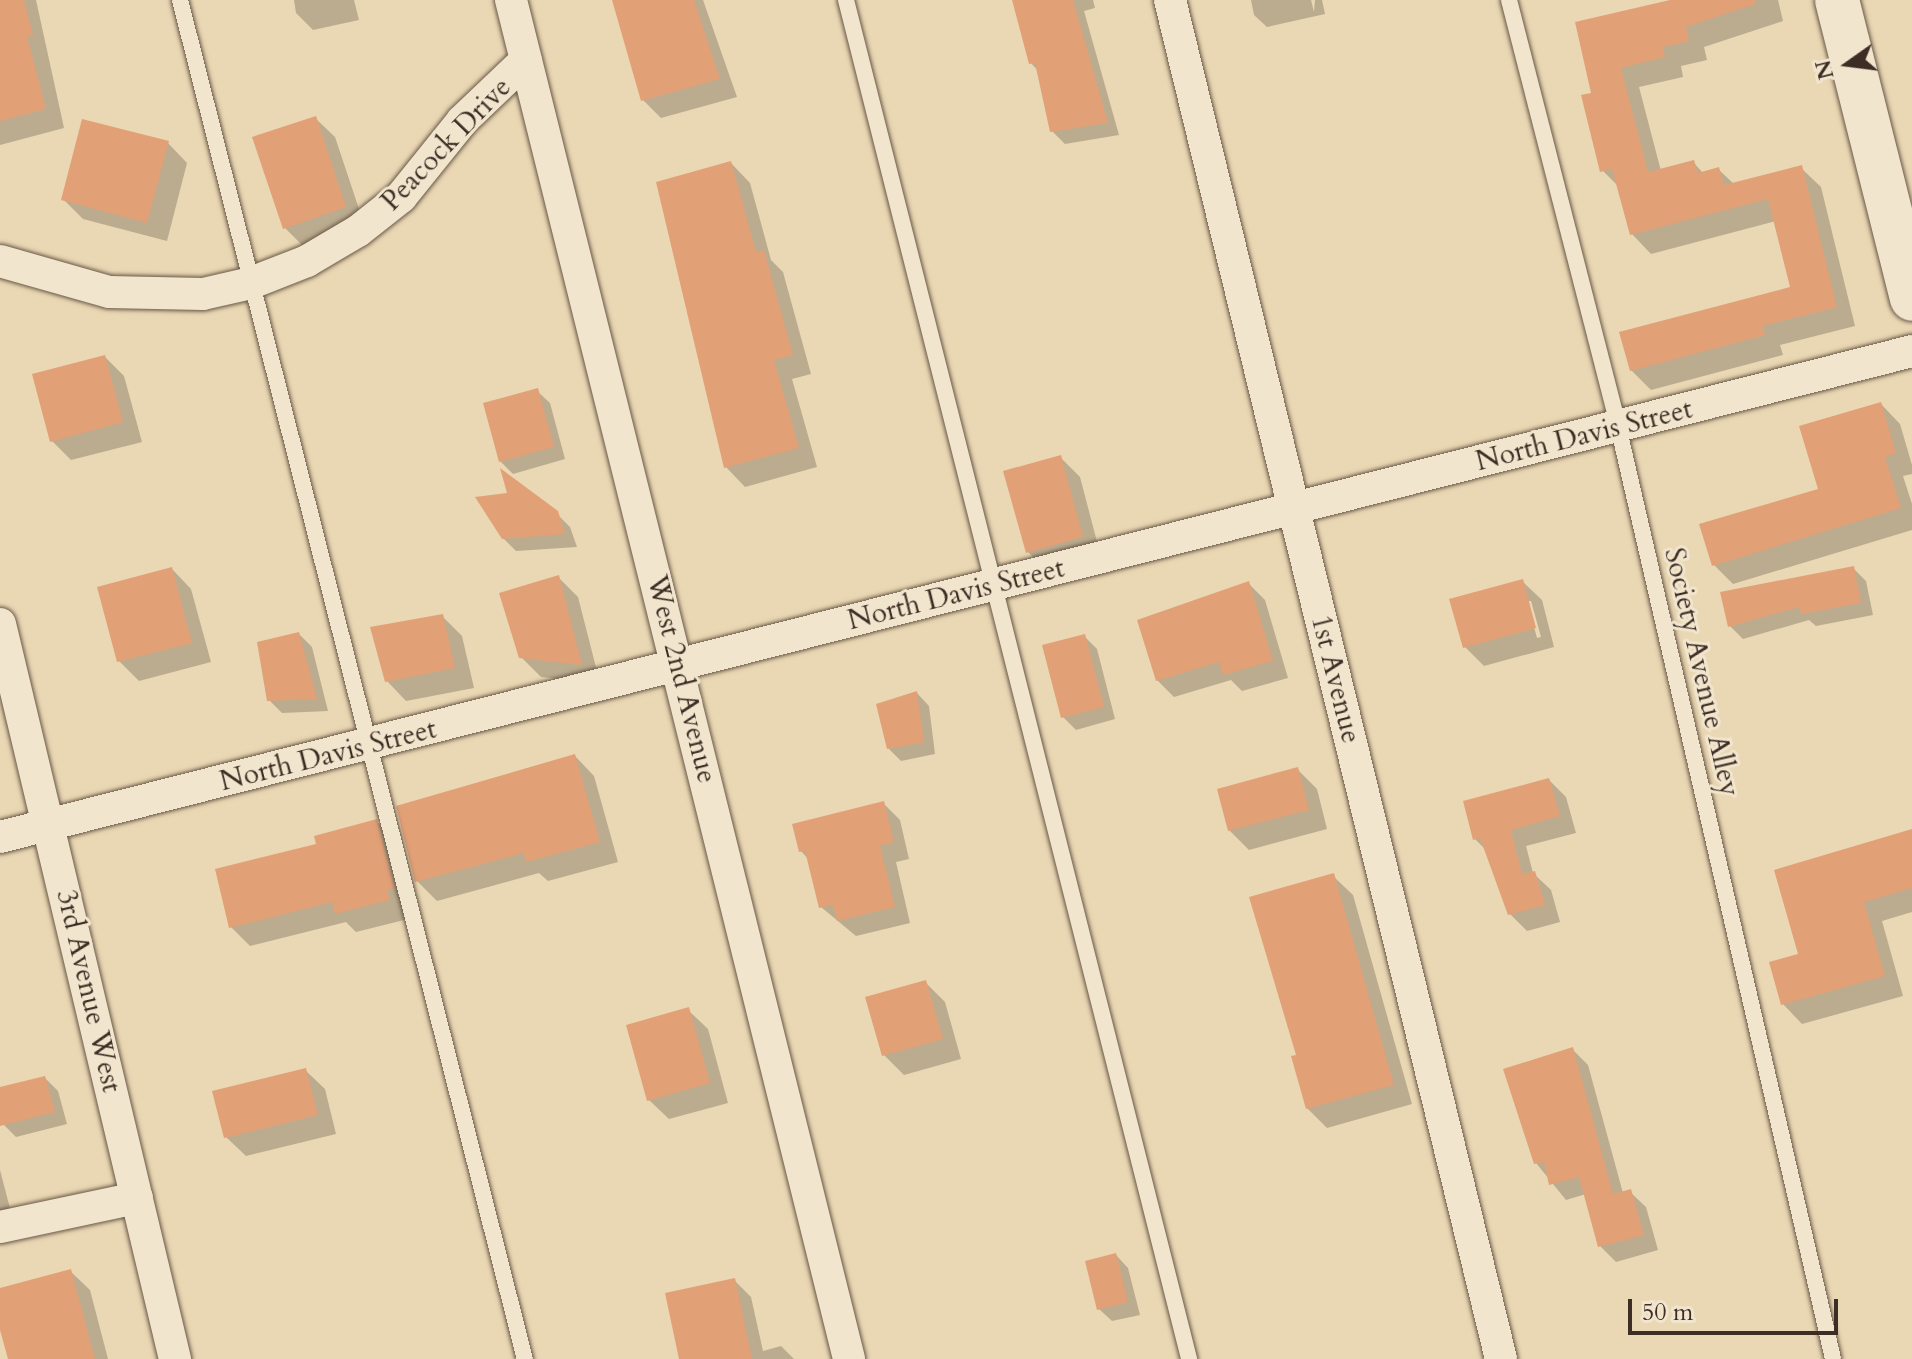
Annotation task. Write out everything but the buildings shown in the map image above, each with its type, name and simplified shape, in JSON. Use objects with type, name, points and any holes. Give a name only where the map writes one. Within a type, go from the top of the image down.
[{"type":"street","name":"West 2nd Avenue","points":[[511,0],[849,1359]]},
{"type":"street","name":"1st Avenue","points":[[1170,0],[1501,1359]]},
{"type":"street","points":[[1837,0],[1912,299]]},
{"type":"street","name":"Peacock Drive","points":[[0,261],[109,292],[203,294],[251,283],[345,239],[401,197],[462,121],[526,60]]},
{"type":"street","name":"North Davis Street","points":[[0,837],[1912,351]]},
{"type":"street","name":"3rd Avenue West","points":[[0,624],[175,1359]]},
{"type":"street","points":[[0,1227],[137,1198]]},
{"type":"lane","points":[[180,0],[525,1359]]},
{"type":"lane","points":[[846,0],[1189,1359]]},
{"type":"lane","name":"Society Avenue Alley","points":[[1509,0],[1618,426],[1833,1359]]}]
